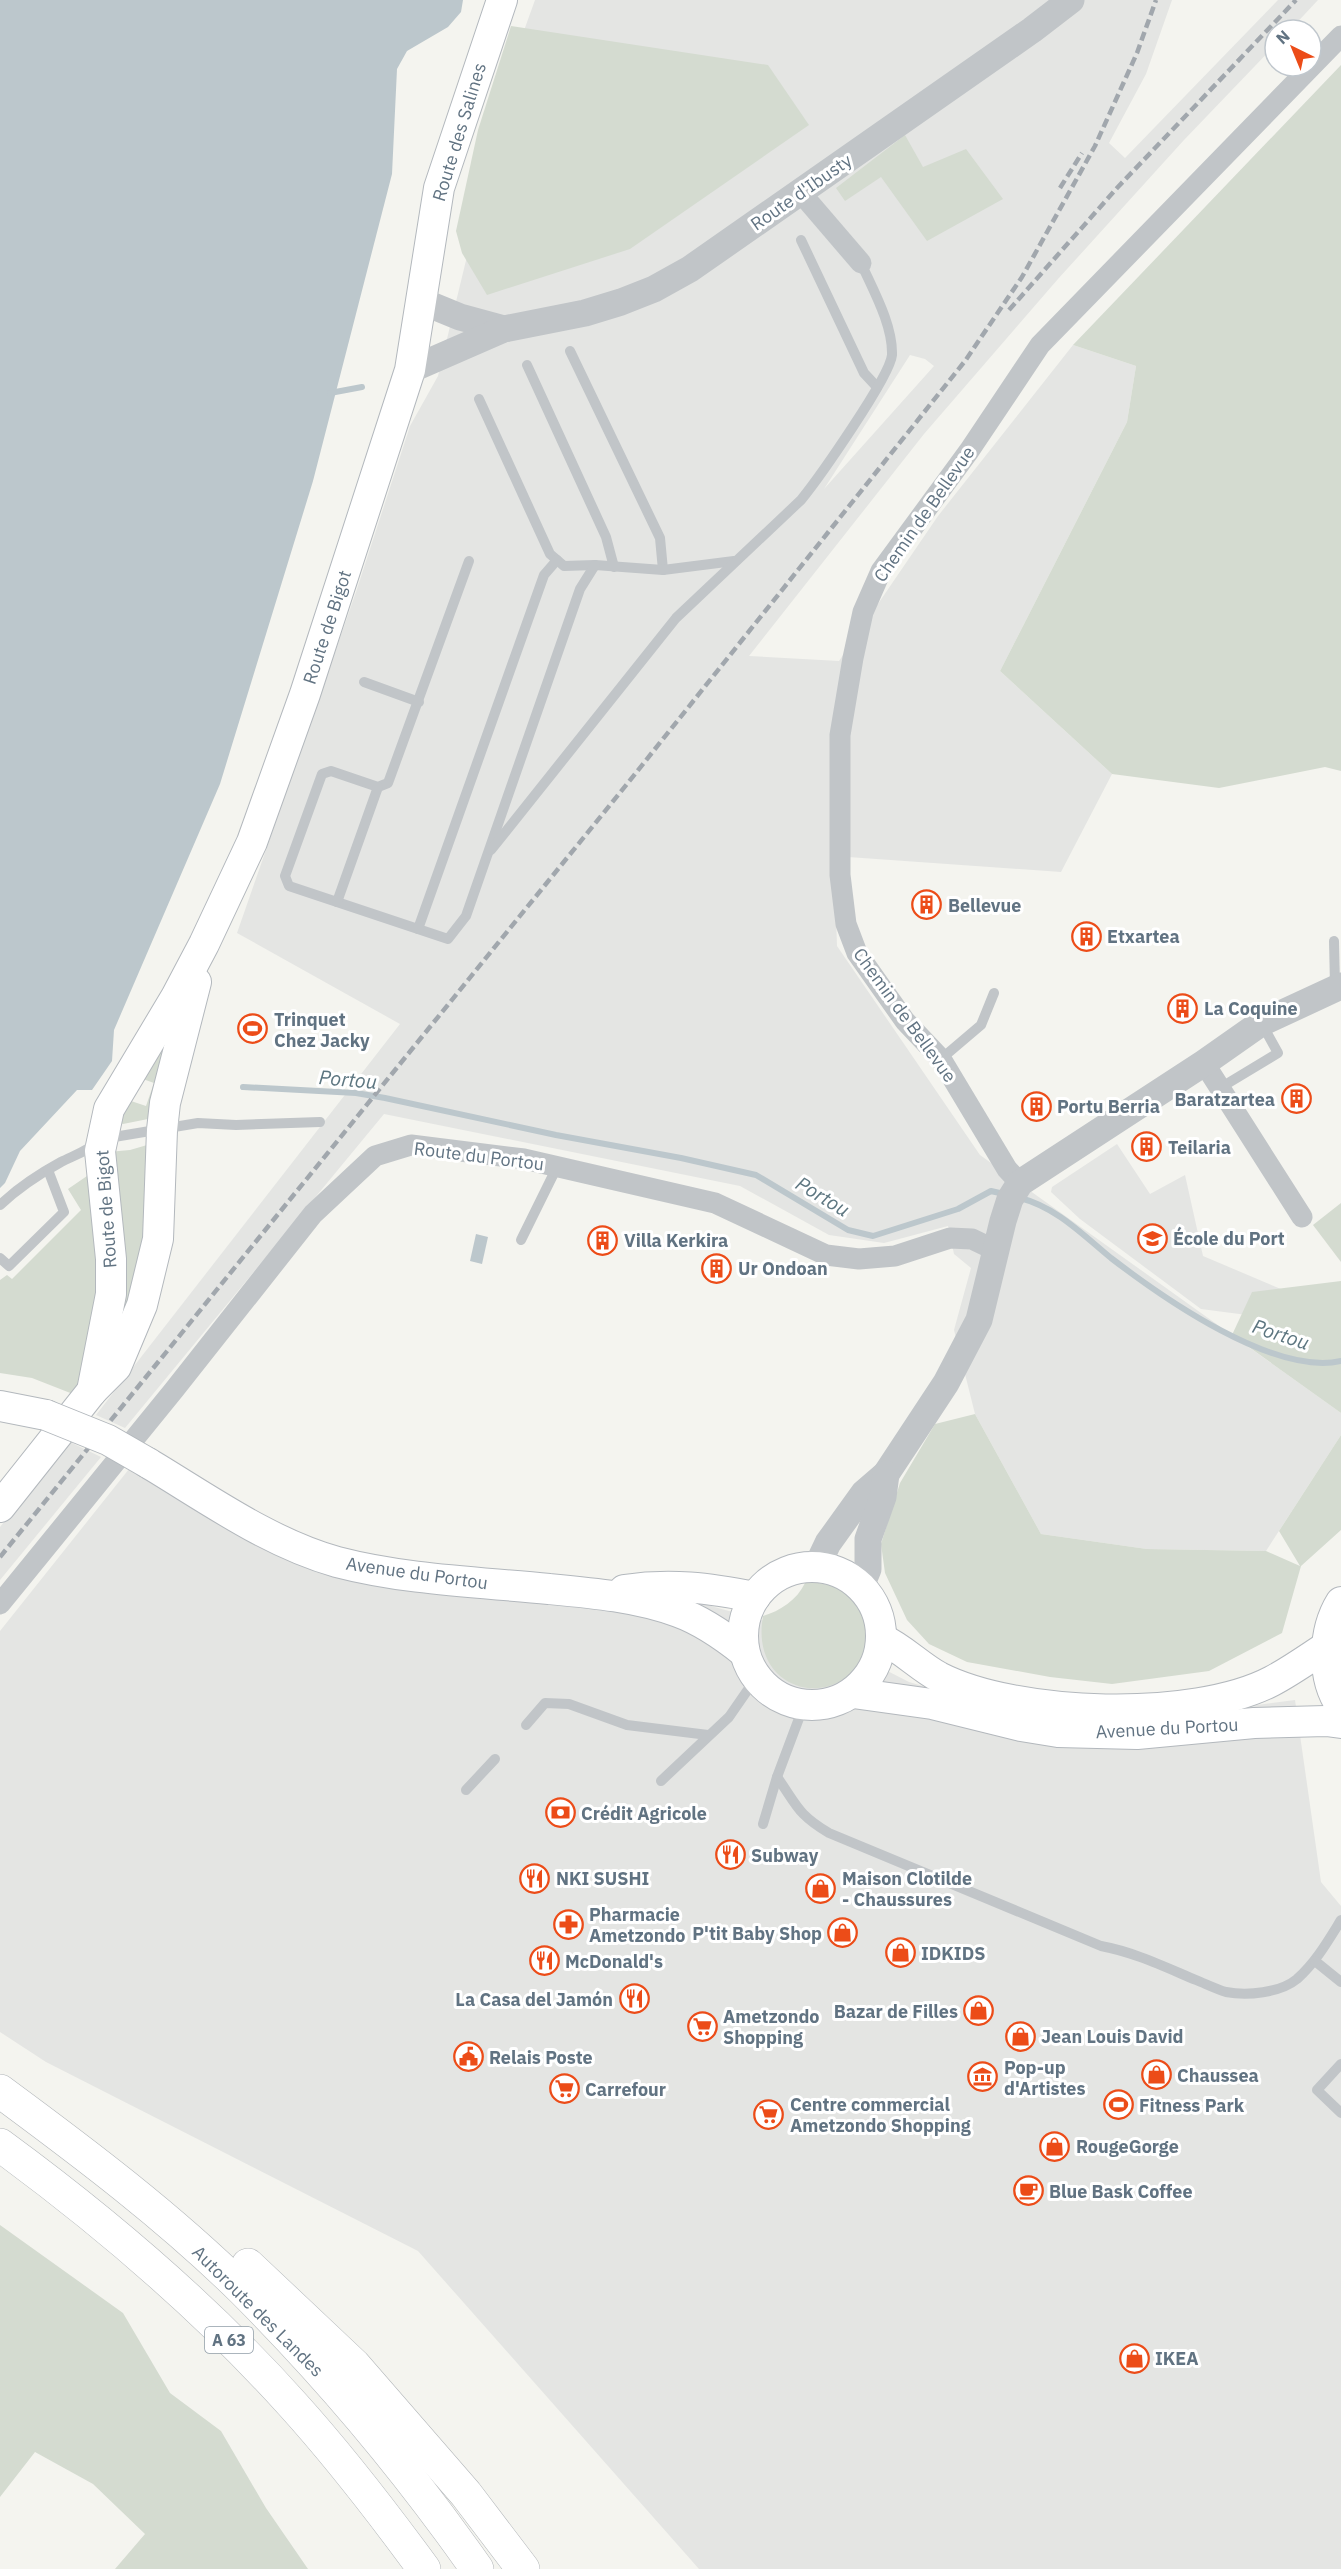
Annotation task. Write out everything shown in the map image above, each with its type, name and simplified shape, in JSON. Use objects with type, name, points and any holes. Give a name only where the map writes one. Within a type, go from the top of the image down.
[{"type":"highway","name":"Autoroute des Landes","points":[[0,2091],[67,2140],[152,2209],[241,2289],[298,2347],[401,2466],[477,2569]]},
{"type":"highway","name":"A 63","points":[[0,2145],[117,2236],[251,2361],[294,2405],[372,2497],[424,2569]]},
{"type":"highway","points":[[152,2209],[231,2248],[354,2365],[466,2494],[524,2569]]},
{"type":"main road","name":"Route des Salines","points":[[421,301],[439,188],[502,0]]},
{"type":"main road","name":"Route de Bigot","points":[[92,1391],[111,1294],[111,1259],[101,1175],[102,1139],[109,1109],[120,1087],[170,1007],[204,944],[256,832],[305,694],[410,370],[421,301]]},
{"type":"main road","name":"Route de Bigot","points":[[0,1507],[92,1391],[116,1367],[142,1305],[153,1268],[160,1216],[162,1130],[170,1079],[204,944]]},
{"type":"main road","name":"Avenue du Portou","points":[[0,1406],[46,1415],[99,1437],[263,1530],[335,1561],[375,1570],[450,1580],[603,1594],[679,1612],[719,1633],[750,1665]]},
{"type":"main road","points":[[817,1566],[833,1569],[861,1586],[873,1601],[880,1620],[882,1639],[879,1655],[864,1682],[853,1693],[838,1701],[821,1705],[804,1706],[777,1696],[750,1665],[742,1633],[746,1614],[755,1597],[767,1583],[782,1573],[817,1566]]},
{"type":"main road","name":"Avenue du Portou","points":[[603,1594],[656,1585],[718,1590],[755,1597]]},
{"type":"main road","points":[[1341,1602],[1335,1612],[1326,1647],[1329,1676],[1341,1706]]},
{"type":"main road","name":"Avenue du Portou","points":[[882,1639],[900,1648],[938,1676],[982,1694],[1071,1708],[1114,1710],[1193,1704],[1230,1695],[1271,1682],[1326,1647]]},
{"type":"main road","name":"Avenue du Portou","points":[[853,1693],[932,1704],[1021,1726],[1058,1732],[1137,1734],[1254,1723],[1326,1721],[1341,1723]]},
{"type":"street","name":"Route d'Ibusty","points":[[504,329],[585,313],[621,303],[654,290],[690,269],[801,193],[1071,0]]},
{"type":"street","name":"Chemin de Bellevue","points":[[1020,1183],[1006,1169],[941,1059],[905,1021],[857,953],[846,924],[840,875],[840,735],[863,612],[881,571],[969,451],[1040,345],[1341,36]]},
{"type":"street","points":[[801,193],[861,263]]},
{"type":"street","points":[[421,301],[460,317],[504,329]]},
{"type":"street","points":[[410,370],[504,329]]},
{"type":"street","points":[[817,1566],[828,1544],[864,1493],[886,1474],[945,1383],[979,1320],[1006,1210],[1020,1183],[1261,1023],[1338,980]]},
{"type":"street","points":[[1204,1063],[1302,1217]]},
{"type":"street","name":"Route du Portou","points":[[0,1604],[74,1515],[313,1214],[375,1156],[411,1145],[524,1159],[715,1203],[825,1255],[859,1259],[895,1256],[950,1238],[972,1239],[997,1251]]},
{"type":"street","points":[[861,1586],[868,1569],[868,1539],[883,1497],[886,1474]]},
{"type":"lane","points":[[801,240],[864,373],[877,387]]},
{"type":"lane","points":[[485,857],[676,618],[801,500],[818,479],[877,387],[892,357],[891,348],[888,329],[861,263]]},
{"type":"lane","points":[[570,351],[660,538],[663,570]]},
{"type":"lane","points":[[527,365],[606,537],[614,567]]},
{"type":"lane","points":[[479,399],[550,554],[564,566],[595,565],[663,570],[735,561]]},
{"type":"lane","points":[[418,929],[544,575],[557,560]]},
{"type":"lane","points":[[469,561],[388,783],[378,787],[331,771],[322,774],[285,876],[290,886],[448,939],[466,916],[580,589],[595,565]]},
{"type":"lane","points":[[364,682],[419,702]]},
{"type":"lane","points":[[337,902],[378,787]]},
{"type":"lane","points":[[1334,941],[1338,980]]},
{"type":"lane","points":[[941,1059],[981,1025],[994,993]]},
{"type":"lane","points":[[1220,1089],[1278,1053],[1261,1023]]},
{"type":"lane","points":[[0,1205],[48,1170],[94,1147],[102,1139],[198,1123],[236,1125],[320,1122]]},
{"type":"lane","points":[[521,1240],[557,1167]]},
{"type":"lane","points":[[0,1258],[9,1266],[64,1212],[48,1170]]},
{"type":"lane","points":[[661,1781],[729,1716],[750,1665]]},
{"type":"lane","points":[[526,1725],[545,1703],[569,1704],[627,1725],[708,1735]]},
{"type":"lane","points":[[763,1824],[777,1777],[804,1706]]},
{"type":"lane","points":[[466,1790],[495,1759]]},
{"type":"lane","points":[[777,1777],[796,1808],[809,1821],[829,1833],[1101,1946],[1122,1950],[1225,1991],[1245,1994],[1280,1988],[1295,1980],[1315,1961],[1341,1920]]},
{"type":"lane","points":[[1315,1961],[1341,1982]]},
{"type":"lane","points":[[1341,2064],[1317,2090],[1341,2113]]},
{"type":"shaded area","points":[[0,0],[463,0],[461,12],[448,27],[407,51],[397,69],[392,174],[313,481],[220,784],[114,1030],[112,1061],[92,1090],[77,1090],[20,1151],[5,1183],[0,1188]]},
{"type":"shaded area","points":[[535,0],[1172,0],[1146,74],[1109,143],[1125,158],[1278,0],[1318,0],[1301,18],[1263,18],[1263,58],[1184,140],[1058,279],[924,434],[749,656],[839,661],[938,516],[1073,345],[1136,366],[1127,422],[1000,671],[1112,774],[1061,872],[834,856],[837,946],[980,1155],[1341,1413],[1341,1435],[1266,1551],[1147,1549],[1041,1534],[975,1414],[954,1330],[971,1268],[954,1254],[948,1226],[884,1243],[829,1235],[740,1186],[384,1114],[125,1428],[96,1415],[400,1024],[237,933],[356,592],[410,426],[438,376],[517,50]],"holes":[[[910,355],[925,359],[934,366],[824,489]]]},
{"type":"shaded area","points":[[511,26],[768,65],[809,125],[630,249],[487,295],[462,253],[456,231],[478,130]]},
{"type":"shaded area","points":[[1341,65],[1341,771],[1325,767],[1219,788],[1112,774],[1000,671],[1127,422],[1136,366],[1073,345]]},
{"type":"shaded area","points":[[905,135],[923,167],[966,149],[1003,199],[927,241],[881,177],[845,201],[836,188]]},
{"type":"shaded area","points":[[174,1020],[153,1118],[123,1124],[114,1120],[125,1099],[146,1106],[154,1083],[140,1078]]},
{"type":"shaded area","points":[[154,1143],[136,1301],[113,1328],[108,1152],[130,1150]]},
{"type":"shaded area","name":"École du Port","points":[[1117,1144],[1150,1194],[1185,1175],[1203,1256],[1288,1292],[1277,1319],[1201,1309],[1080,1219],[1051,1192],[1052,1187]]},
{"type":"shaded area","points":[[87,1176],[90,1177],[101,1272],[78,1396],[32,1378],[0,1373],[0,1280],[7,1275],[12,1279],[81,1210],[68,1189]]},
{"type":"shaded area","points":[[1341,1203],[1341,1262],[1313,1225]]},
{"type":"shaded area","points":[[476,1234],[488,1237],[482,1264],[470,1261]]},
{"type":"shaded area","points":[[1341,1281],[1341,1413],[1232,1335],[1252,1292]]},
{"type":"shaded area","points":[[975,1414],[1041,1534],[1147,1549],[1266,1551],[1300,1566],[1279,1531],[1341,1435],[1341,1530],[1301,1566],[1282,1633],[1209,1671],[1112,1684],[1050,1677],[967,1662],[929,1644],[907,1620],[885,1573],[881,1544],[900,1483],[935,1424]]},
{"type":"shaded area","points":[[70,1442],[101,1457],[0,1580],[0,1527]]},
{"type":"shaded area","points":[[137,1459],[292,1547],[664,1593],[819,1636],[909,1682],[991,1706],[1119,1723],[1295,1700],[1321,1882],[1341,1906],[1341,2569],[699,2569],[418,2251],[46,2062],[0,2032],[0,1631]]},
{"type":"shaded area","points":[[805,1583],[820,1583],[841,1590],[857,1606],[865,1625],[865,1645],[856,1667],[841,1681],[823,1688],[803,1687],[785,1680],[771,1665],[763,1644],[763,1616],[787,1604]]},
{"type":"shaded area","points":[[0,2225],[123,2313],[170,2393],[221,2431],[266,2508],[308,2569],[115,2569],[145,2534],[93,2484],[35,2452],[0,2497]]},
{"type":"waterway","points":[[330,393],[362,387]]},
{"type":"waterway","name":"Portou","points":[[243,1087],[356,1093],[756,1175],[848,1230],[873,1236],[958,1209],[991,1191],[1004,1194]]},
{"type":"waterway","name":"Portou","points":[[1020,1198],[1057,1215],[1133,1275],[1220,1330],[1252,1346],[1284,1357],[1314,1363],[1341,1361]]},
{"type":"railway","points":[[0,1557],[627,784],[965,361],[1022,277],[1095,146],[1137,53],[1156,0]]},
{"type":"railway","points":[[1009,310],[1117,188],[1296,0]]},
{"type":"railway","points":[[1060,188],[1082,153]]},
{"type":"place","name":"Bellevue","points":[[927,905]]},
{"type":"place","name":"Etxartea","points":[[1086,936]]},
{"type":"place","name":"La Coquine","points":[[1183,1008]]},
{"type":"place","name":"Trinquet Chez Jacky","points":[[253,1029]]},
{"type":"place","name":"Baratzartea","points":[[1296,1099]]},
{"type":"place","name":"Portu Berria","points":[[1036,1106]]},
{"type":"place","name":"Teilaria","points":[[1147,1147]]},
{"type":"place","name":"École du Port","points":[[1152,1238]]},
{"type":"place","name":"Villa Kerkira","points":[[603,1240]]},
{"type":"place","name":"Ur Ondoan","points":[[717,1268]]},
{"type":"place","name":"Crédit Agricole","points":[[560,1813]]},
{"type":"place","name":"Subway","points":[[730,1855]]},
{"type":"place","name":"NKI SUSHI","points":[[535,1878]]},
{"type":"place","name":"Maison Clotilde - Chaussures","points":[[821,1888]]},
{"type":"place","name":"Pharmacie Ametzondo","points":[[568,1924]]},
{"type":"place","name":"P'tit Baby Shop","points":[[843,1933]]},
{"type":"place","name":"IDKIDS","points":[[900,1953]]},
{"type":"place","name":"McDonald's","points":[[544,1961]]},
{"type":"place","name":"La Casa del Jamón","points":[[634,1999]]},
{"type":"place","name":"Bazar de Filles","points":[[979,2011]]},
{"type":"place","name":"Ametzondo Shopping","points":[[702,2026]]},
{"type":"place","name":"Jean Louis David","points":[[1020,2036]]},
{"type":"place","name":"Relais Poste","points":[[468,2057]]},
{"type":"place","name":"Chaussea","points":[[1156,2075]]},
{"type":"place","name":"Pop-up d'Artistes","points":[[983,2077]]},
{"type":"place","name":"Carrefour","points":[[564,2089]]},
{"type":"place","name":"Fitness Park","points":[[1118,2105]]},
{"type":"place","name":"Centre commercial Ametzondo Shopping","points":[[769,2114]]},
{"type":"place","name":"RougeGorge","points":[[1055,2146]]},
{"type":"place","name":"Blue Bask Coffee","points":[[1028,2191]]},
{"type":"place","name":"IKEA","points":[[1134,2358]]}]
